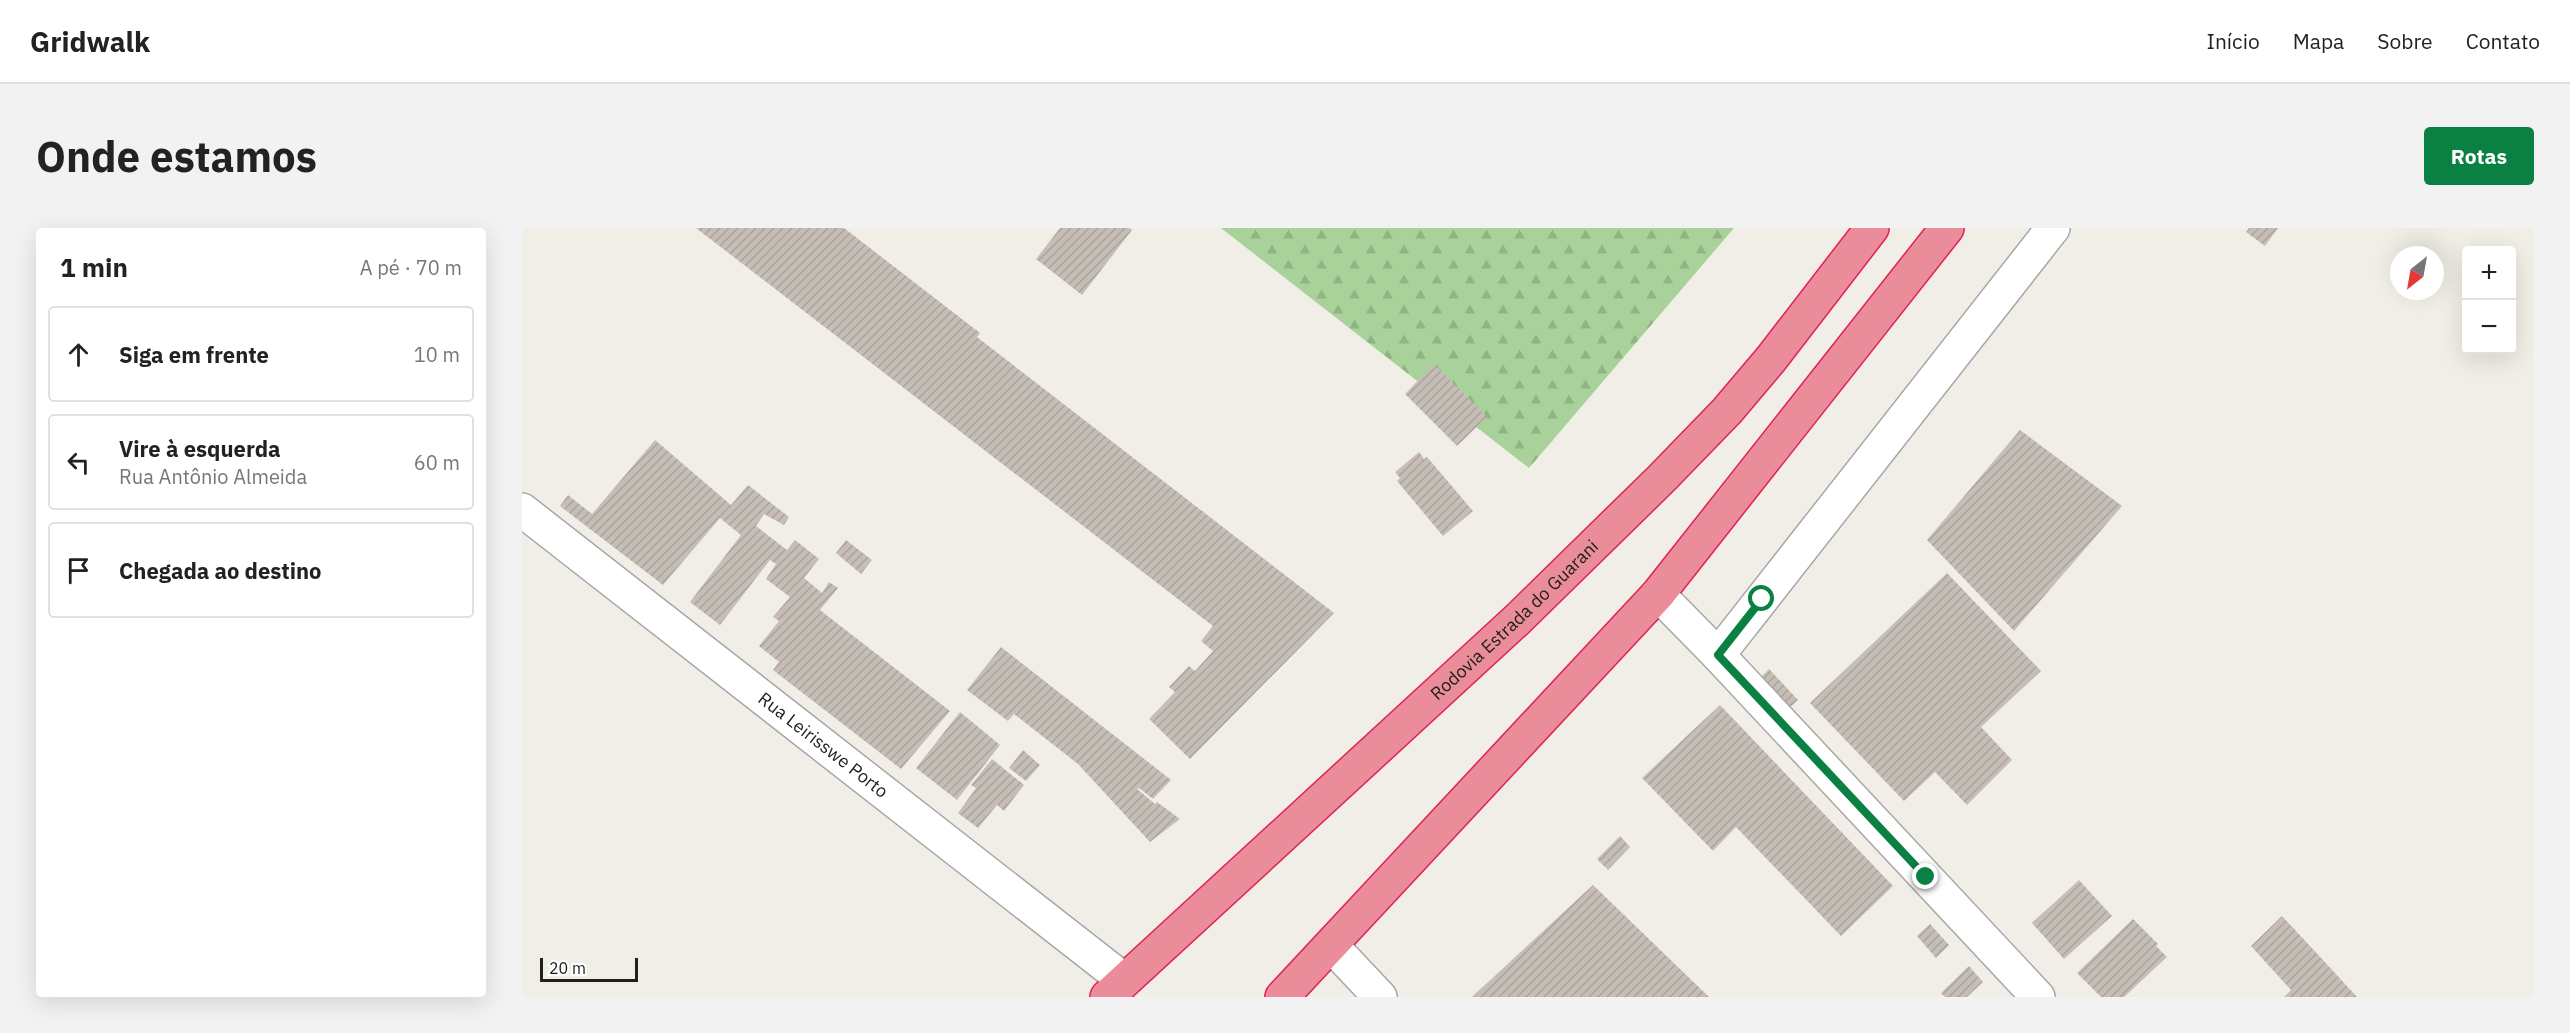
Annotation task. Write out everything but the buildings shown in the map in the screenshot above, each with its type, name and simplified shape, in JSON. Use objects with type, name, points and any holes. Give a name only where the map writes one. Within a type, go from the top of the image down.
[{"type":"highway","name":"Rodovia Estrada do Guarani","points":[[1116,989],[1518,619],[1662,478],[1727,411],[1771,359],[1872,228]]},
{"type":"highway","points":[[1282,997],[1658,594],[1947,228]]},
{"type":"street","points":[[1718,655],[2053,228]]},
{"type":"street","name":"Rua Leirisswe Porto","points":[[522,510],[1116,989]]},
{"type":"street","points":[[1658,594],[1718,655],[2038,997]]},
{"type":"street","points":[[1331,945],[1380,997]]},
{"type":"green space","points":[[1221,228],[1734,228],[1529,468]]},
{"type":"route","points":[[1762,599],[1718,655],[1926,877]]}]
